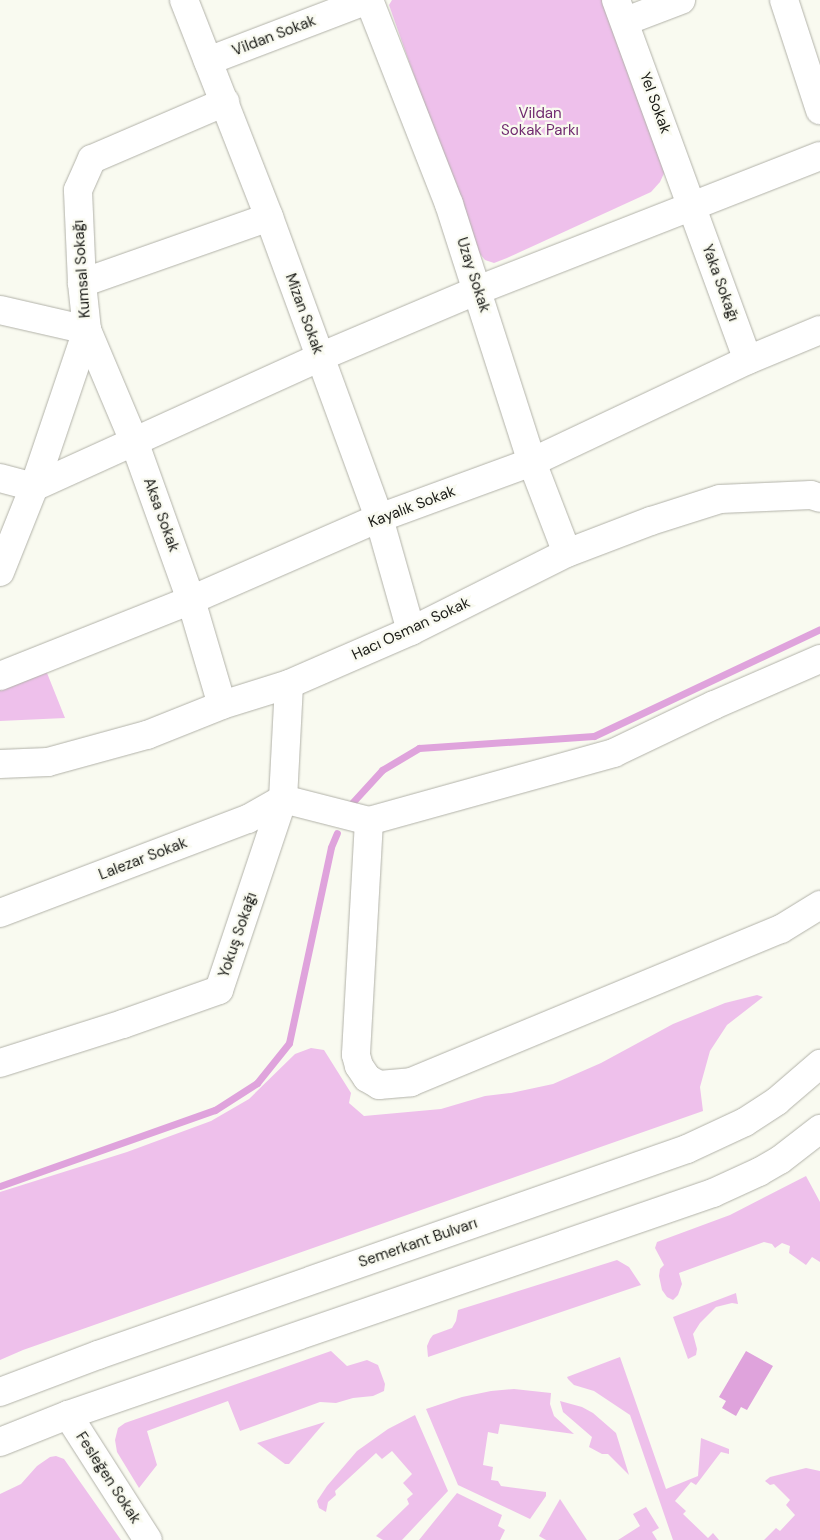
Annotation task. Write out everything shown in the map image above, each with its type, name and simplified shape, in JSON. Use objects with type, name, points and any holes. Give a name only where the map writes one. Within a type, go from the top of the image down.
[{"type":"street","name":"Mizan Sokak","points":[[184,0],[226,102],[379,518],[411,631]]},
{"type":"street","name":"Vildan Sokak","points":[[208,61],[368,0]]},
{"type":"street","name":"Uzay Sokak","points":[[368,0],[449,204],[532,462],[567,553]]},
{"type":"street","points":[[621,10],[681,0]]},
{"type":"street","points":[[784,0],[820,110]]},
{"type":"street","name":"Yel Sokak","points":[[621,10],[692,207]]},
{"type":"street","name":"Kumsal Sokağı","points":[[0,572],[34,487],[87,330],[82,283],[78,190],[92,159],[226,102]]},
{"type":"street","points":[[0,478],[34,487],[320,357],[478,290],[820,156]]},
{"type":"street","name":"Yaka Sokağı","points":[[692,207],[748,360]]},
{"type":"street","points":[[82,283],[269,217]]},
{"type":"street","points":[[0,310],[87,330]]},
{"type":"street","name":"Aksa Sokak","points":[[87,330],[134,441],[191,600],[222,705]]},
{"type":"street","name":"Kayalık Sokak","points":[[0,676],[191,600],[379,518],[532,462],[748,360],[820,330]]},
{"type":"street","name":"Hacı Osman Sokak","points":[[0,764],[48,762],[147,735],[222,705],[289,684],[411,631],[567,553],[720,499],[811,495],[820,498]]},
{"type":"street","points":[[283,799],[369,820],[614,753],[820,659]]},
{"type":"street","name":"Yokuş Sokağı","points":[[0,1063],[123,1024],[219,990],[283,799],[289,684]]},
{"type":"street","name":"Lalezar Sokak","points":[[0,913],[248,819],[283,799]]},
{"type":"street","points":[[369,820],[356,1055],[359,1066],[367,1078],[379,1085],[411,1082],[780,929],[820,905]]},
{"type":"street","name":"Semerkant Bulvarı","points":[[0,1392],[98,1354],[695,1146],[745,1122],[777,1101],[820,1064]]},
{"type":"street","points":[[0,1442],[68,1415],[713,1193],[780,1160],[820,1129]]},
{"type":"street","name":"Fesleğen Sokak","points":[[68,1415],[148,1540]]},
{"type":"green space","name":"Vildan Sokak Parkı","points":[[392,0],[606,0],[666,169],[660,182],[651,192],[507,258],[494,263],[485,260],[475,248],[389,5]]},
{"type":"green space","points":[[45,668],[65,718],[0,721],[0,687]]},
{"type":"green space","points":[[757,995],[763,997],[727,1025],[710,1051],[700,1087],[703,1111],[23,1350],[0,1360],[0,1192],[127,1152],[211,1121],[249,1099],[295,1054],[311,1048],[324,1050],[351,1093],[349,1103],[364,1116],[441,1109],[485,1096],[511,1093],[553,1084],[601,1063],[673,1024],[725,1003]]},
{"type":"green space","points":[[806,1176],[820,1202],[820,1262],[812,1257],[806,1265],[789,1253],[790,1246],[782,1243],[775,1248],[772,1244],[764,1242],[679,1273],[682,1284],[678,1295],[673,1300],[667,1297],[662,1290],[659,1276],[660,1269],[664,1265],[655,1248],[657,1242],[730,1215]]},
{"type":"green space","points":[[617,1260],[629,1267],[641,1285],[428,1357],[427,1346],[430,1339],[433,1335],[452,1328],[456,1321],[458,1310]]},
{"type":"green space","points":[[736,1293],[738,1304],[732,1303],[716,1307],[700,1323],[693,1334],[697,1349],[696,1355],[688,1359],[673,1317]]},
{"type":"green space","points":[[331,1351],[347,1366],[367,1360],[378,1365],[385,1384],[384,1391],[373,1396],[353,1398],[336,1403],[320,1402],[240,1431],[228,1401],[147,1431],[157,1465],[139,1488],[117,1452],[115,1440],[118,1428],[125,1423]]},
{"type":"green space","points":[[620,1357],[666,1489],[698,1476],[701,1438],[729,1449],[729,1454],[721,1452],[696,1485],[691,1482],[675,1501],[686,1511],[683,1514],[708,1538],[713,1533],[719,1540],[673,1540],[630,1415],[594,1391],[574,1385],[567,1377]]},
{"type":"green space","points":[[514,1389],[551,1393],[550,1404],[554,1416],[574,1434],[500,1424],[498,1434],[488,1432],[483,1465],[493,1467],[491,1480],[498,1481],[501,1486],[546,1492],[546,1496],[530,1519],[458,1485],[426,1409],[462,1397],[491,1391]]},
{"type":"green space","points":[[560,1401],[582,1407],[593,1413],[616,1433],[629,1475],[608,1454],[602,1454],[589,1447],[592,1437],[563,1412]]},
{"type":"green space","points":[[415,1415],[448,1491],[402,1540],[383,1540],[376,1536],[409,1504],[407,1499],[413,1494],[403,1483],[412,1474],[392,1451],[382,1459],[376,1453],[335,1491],[336,1495],[328,1502],[326,1512],[319,1508],[317,1501],[327,1486],[357,1451],[388,1429]]},
{"type":"green space","points":[[325,1422],[289,1464],[285,1464],[257,1443]]},
{"type":"green space","points":[[56,1456],[64,1459],[121,1540],[0,1540],[0,1494],[21,1484],[37,1466],[50,1457]]},
{"type":"green space","points":[[806,1468],[820,1471],[820,1540],[764,1540],[776,1528],[780,1531],[795,1515],[786,1505],[790,1500],[774,1484],[770,1485],[765,1481],[770,1477]]},
{"type":"green space","points":[[457,1493],[502,1515],[498,1526],[505,1530],[500,1540],[419,1540]]},
{"type":"green space","points":[[560,1499],[587,1540],[546,1540],[539,1536]]},
{"type":"green space","points":[[646,1507],[659,1528],[652,1532],[657,1540],[618,1540],[640,1526],[633,1514]]},
{"type":"shaded area","points":[[746,1351],[773,1366],[747,1410],[741,1407],[736,1416],[722,1408],[726,1401],[719,1397]]},
{"type":"waterway","points":[[351,804],[382,770],[419,748],[594,736],[820,629]]},
{"type":"waterway","points":[[0,1186],[215,1110],[257,1083],[289,1043],[331,847],[337,833]]}]
